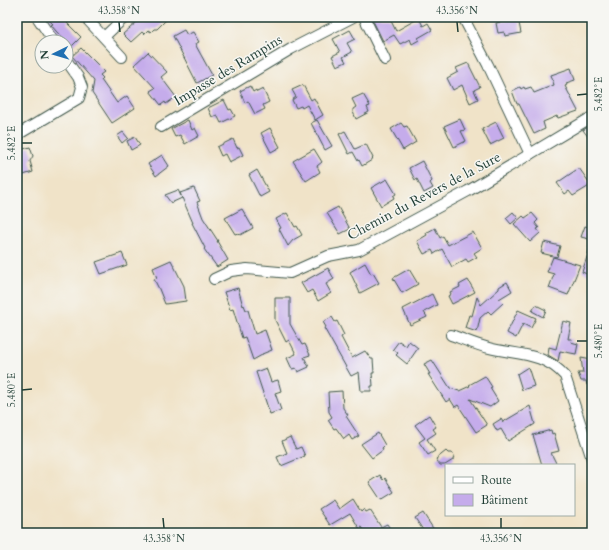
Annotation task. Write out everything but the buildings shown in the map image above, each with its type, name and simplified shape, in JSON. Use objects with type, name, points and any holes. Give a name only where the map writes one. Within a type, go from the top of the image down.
[{"type":"street","points":[[37,17],[49,34]]},
{"type":"street","points":[[85,17],[122,57]]},
{"type":"street","points":[[104,37],[125,17]]},
{"type":"street","name":"Impasse des Rampins","points":[[161,127],[291,49],[352,17]]},
{"type":"street","points":[[364,17],[384,60]]},
{"type":"street","points":[[463,17],[488,65],[530,154]]},
{"type":"street","points":[[17,135],[79,98],[82,87],[74,71]]},
{"type":"street","name":"Chemin du Revers de la Sure","points":[[214,279],[231,271],[247,268],[290,273],[328,256],[359,250],[468,191],[592,117]]},
{"type":"street","points":[[451,335],[489,348],[514,352],[544,360],[557,367],[565,376],[592,459]]}]
